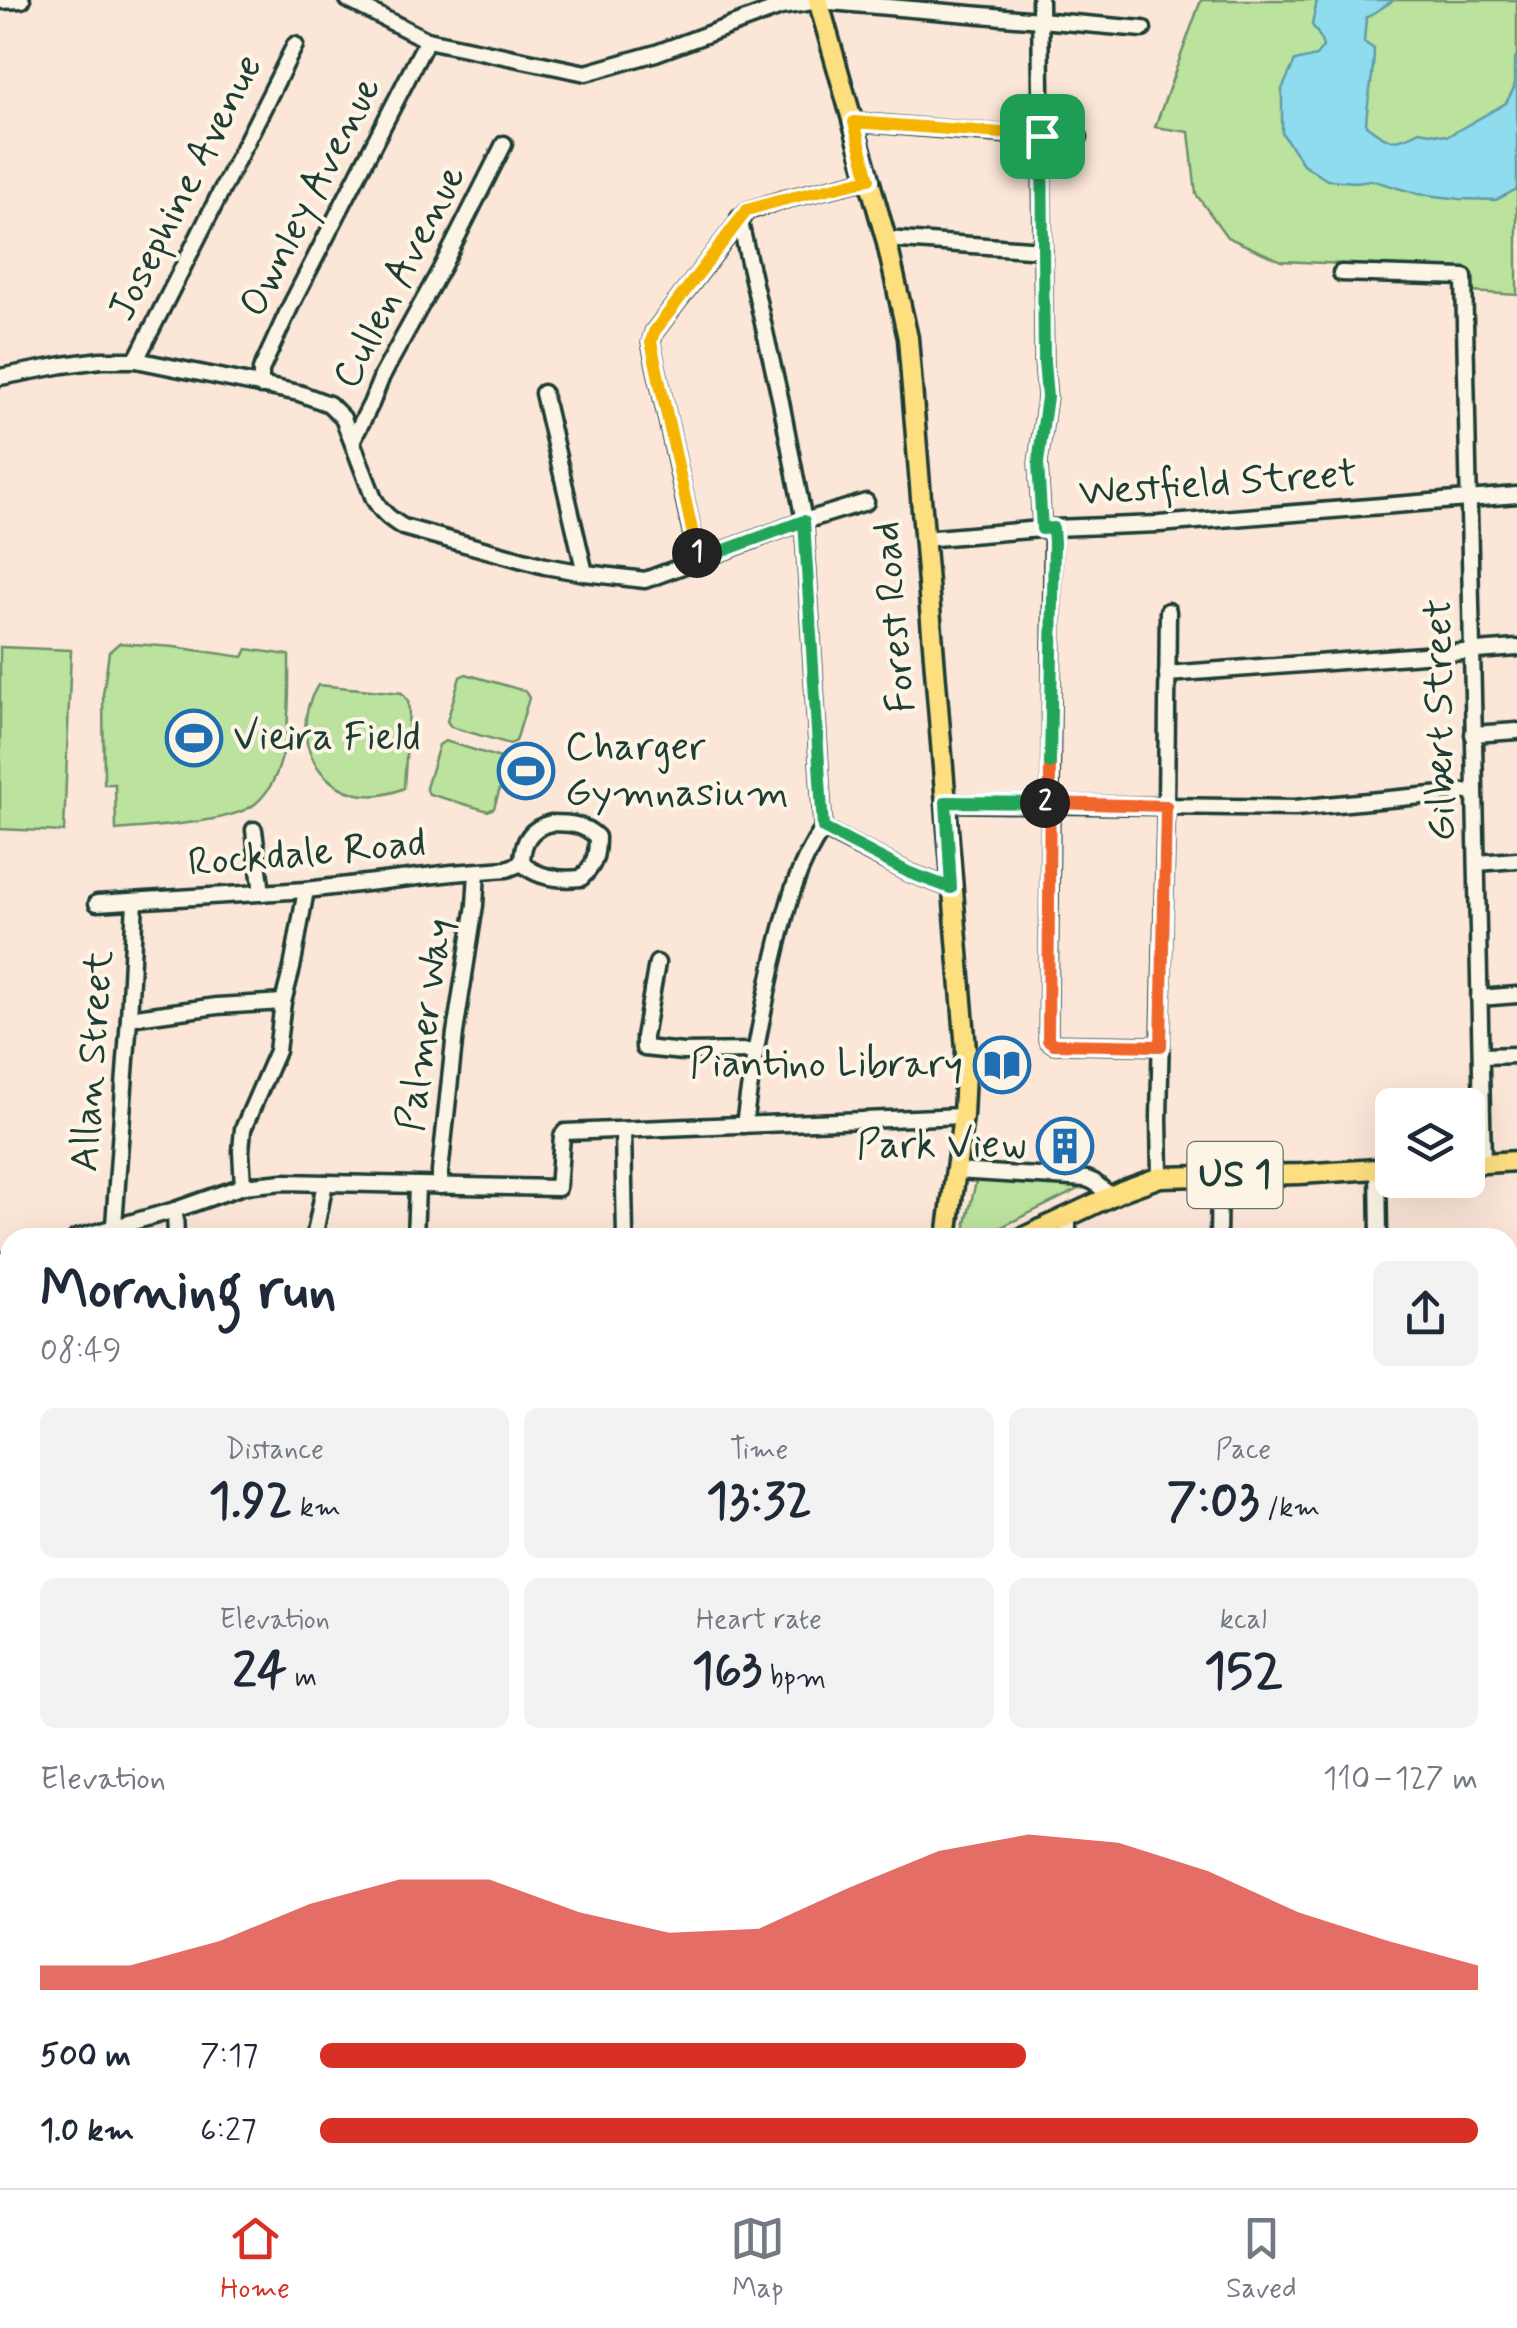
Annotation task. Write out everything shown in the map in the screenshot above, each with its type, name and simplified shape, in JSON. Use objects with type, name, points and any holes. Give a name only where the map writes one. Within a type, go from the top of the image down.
[{"type":"main road","name":"Forest Road","points":[[819,1],[886,239],[908,338],[966,1050],[963,1116],[948,1228]]},
{"type":"main road","points":[[1485,1162],[1517,1160]]},
{"type":"main road","name":"US 1","points":[[1043,1228],[1160,1177],[1375,1169]]},
{"type":"street","points":[[0,1],[17,0]]},
{"type":"street","points":[[348,0],[427,40],[586,73],[656,53],[781,8],[819,1],[1143,29]]},
{"type":"street","points":[[1040,0],[1047,397],[1038,463],[1047,529],[1048,1040],[1054,1044],[1161,1046]]},
{"type":"street","name":"Ownley Avenue","points":[[261,386],[261,370],[290,307],[427,40]]},
{"type":"street","name":"Josephine Avenue","points":[[136,360],[295,44]]},
{"type":"street","points":[[854,122],[1079,137]]},
{"type":"street","name":"Cullen Avenue","points":[[352,439],[504,144]]},
{"type":"street","points":[[698,560],[651,342],[654,332],[747,210],[869,179]]},
{"type":"street","points":[[739,218],[804,521],[823,828],[808,850],[790,892],[754,1050],[744,1125]]},
{"type":"street","points":[[886,239],[1043,250]]},
{"type":"street","name":"Gilbert Street","points":[[1341,274],[1464,277],[1480,1088]]},
{"type":"street","points":[[0,377],[101,360],[136,360],[299,393],[322,401],[344,418],[374,500],[381,512],[403,527],[585,573],[645,580],[866,502]]},
{"type":"street","points":[[543,393],[585,573]]},
{"type":"street","name":"Westfield Street","points":[[923,539],[1517,495]]},
{"type":"street","points":[[1160,1177],[1168,612]]},
{"type":"street","points":[[1167,674],[1517,648]]},
{"type":"street","points":[[1474,734],[1517,731]]},
{"type":"street","points":[[946,802],[1295,808],[1474,792]]},
{"type":"street","name":"Rockdale Road","points":[[569,823],[596,837],[597,856],[582,878],[546,876],[522,864],[525,840],[540,826],[569,823]]},
{"type":"street","points":[[823,828],[910,873],[951,888]]},
{"type":"street","points":[[254,830],[262,894]]},
{"type":"street","points":[[1477,862],[1517,860]]},
{"type":"street","name":"Rockdale Road","points":[[97,903],[306,890],[507,869],[522,864]]},
{"type":"street","name":"Palmer Way","points":[[440,1186],[454,1033],[477,872]]},
{"type":"street","points":[[243,1186],[243,1129],[277,1050],[306,890]]},
{"type":"street","name":"Allan Street","points":[[114,1226],[135,902]]},
{"type":"street","points":[[657,963],[644,1048],[683,1052],[754,1050]]},
{"type":"street","points":[[1479,998],[1517,996]]},
{"type":"street","points":[[130,1018],[283,1002]]},
{"type":"street","points":[[1482,1056],[1517,1054]]},
{"type":"street","points":[[108,1228],[243,1186],[283,1182],[558,1188],[564,1132],[963,1116]]},
{"type":"street","points":[[623,1130],[625,1228]]},
{"type":"street","points":[[956,1171],[1088,1179],[1111,1196]]},
{"type":"street","points":[[1218,1176],[1218,1228]]},
{"type":"street","points":[[316,1228],[325,1183]]},
{"type":"street","points":[[415,1228],[416,1186]]},
{"type":"street","points":[[1380,1228],[1383,1198]]},
{"type":"street","points":[[174,1210],[175,1228]]},
{"type":"street","points":[[1068,1216],[1068,1228]]},
{"type":"green space","points":[[1201,0],[1517,0],[1517,295],[1472,292],[1469,270],[1281,261],[1227,237],[1196,194],[1189,132],[1155,127]]},
{"type":"green space","name":"Vieira Field","points":[[119,643],[243,657],[247,649],[289,655],[288,714],[282,755],[267,791],[255,804],[209,820],[116,830],[115,784],[104,784],[103,694],[109,652]]},
{"type":"green space","points":[[0,647],[71,650],[64,832],[0,829]]},
{"type":"green space","points":[[466,674],[525,691],[529,698],[516,741],[510,744],[451,727],[447,721],[460,677]]},
{"type":"green space","points":[[318,685],[402,693],[409,711],[404,788],[379,795],[356,794],[321,771],[310,753],[305,732],[308,708]]},
{"type":"green space","points":[[445,741],[504,759],[507,765],[494,808],[488,811],[429,794],[426,788],[439,745]]},
{"type":"green space","points":[[977,1178],[1085,1183],[999,1228],[967,1228]]},
{"type":"water","points":[[1317,0],[1394,0],[1366,18],[1364,42],[1374,49],[1366,125],[1392,140],[1419,131],[1448,136],[1506,103],[1514,88],[1517,55],[1517,189],[1496,200],[1460,199],[1418,194],[1371,180],[1327,180],[1303,164],[1282,133],[1282,89],[1295,61],[1316,56],[1323,47],[1312,25]]},
{"type":"place","name":"Vieira Field","points":[[194,738]]},
{"type":"place","name":"Charger Gymnasium","points":[[526,771]]},
{"type":"place","name":"Piantino Library","points":[[1002,1065]]},
{"type":"place","name":"Park View","points":[[1065,1146]]},
{"type":"route","points":[[1042,136],[854,122],[869,179],[747,210],[654,332],[651,342],[698,560],[804,521],[823,828],[910,873],[951,888],[946,802],[1049,803],[1166,806],[1161,1046],[1054,1044],[1048,1040],[1049,803],[1054,542],[1053,528],[1042,529],[1038,463],[1047,397],[1042,136]]}]
